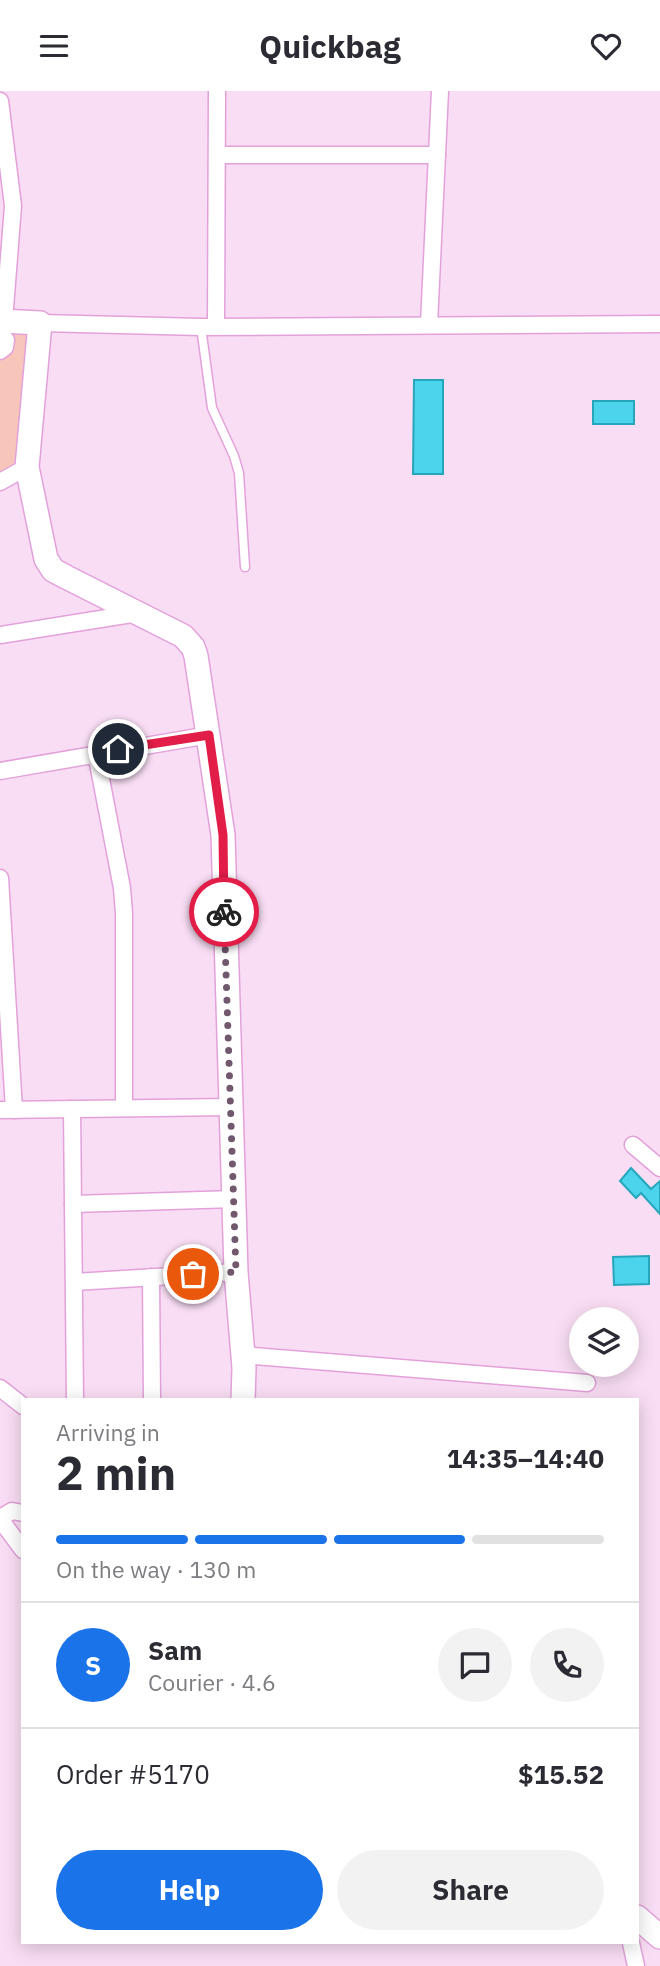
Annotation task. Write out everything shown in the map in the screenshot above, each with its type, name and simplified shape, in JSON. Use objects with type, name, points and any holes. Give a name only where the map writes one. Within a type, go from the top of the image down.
[{"type":"street","points":[[208,327],[218,155],[217,91]]},
{"type":"street","points":[[429,324],[440,91]]},
{"type":"street","points":[[0,101],[13,206],[1,325],[6,344],[0,351]]},
{"type":"street","points":[[218,155],[438,155]]},
{"type":"street","points":[[1,325],[40,323],[208,327],[660,324]]},
{"type":"street","points":[[40,323],[27,467],[46,559],[53,570],[183,636],[193,647],[223,835],[236,1272],[243,1398]]},
{"type":"street","points":[[0,482],[27,467]]},
{"type":"street","points":[[0,635],[138,613]]},
{"type":"street","points":[[0,771],[209,735]]},
{"type":"street","points":[[96,753],[122,888],[124,913],[124,1107]]},
{"type":"street","points":[[0,878],[7,1110],[231,1107]]},
{"type":"street","points":[[72,1109],[75,1398]]},
{"type":"street","points":[[633,1145],[660,1168]]},
{"type":"street","points":[[73,1204],[235,1199]]},
{"type":"street","points":[[75,1282],[236,1272]]},
{"type":"street","points":[[150,1277],[152,1398]]},
{"type":"street","points":[[242,1355],[587,1383]]},
{"type":"street","points":[[0,1388],[21,1404]]},
{"type":"street","points":[[21,1513],[12,1511],[0,1519],[21,1547]]},
{"type":"street","points":[[639,1919],[660,1937]]},
{"type":"street","points":[[631,1944],[636,1966]]},
{"type":"lane","points":[[208,327],[212,408],[239,473],[245,567]]},
{"type":"shaded area","points":[[0,329],[30,332],[17,464],[0,473]]},
{"type":"building","points":[[414,380],[443,380],[443,474],[413,474]]},
{"type":"building","points":[[593,401],[634,401],[634,424],[593,424]]},
{"type":"building","points":[[631,1168],[651,1189],[660,1181],[660,1214],[641,1193],[636,1198],[620,1181]]},
{"type":"building","points":[[649,1256],[649,1284],[614,1285],[613,1257]]},
{"type":"way so far","points":[[193,1274],[236,1272],[224,912]]},
{"type":"route","points":[[118,749],[209,735],[223,835],[224,912]]}]
